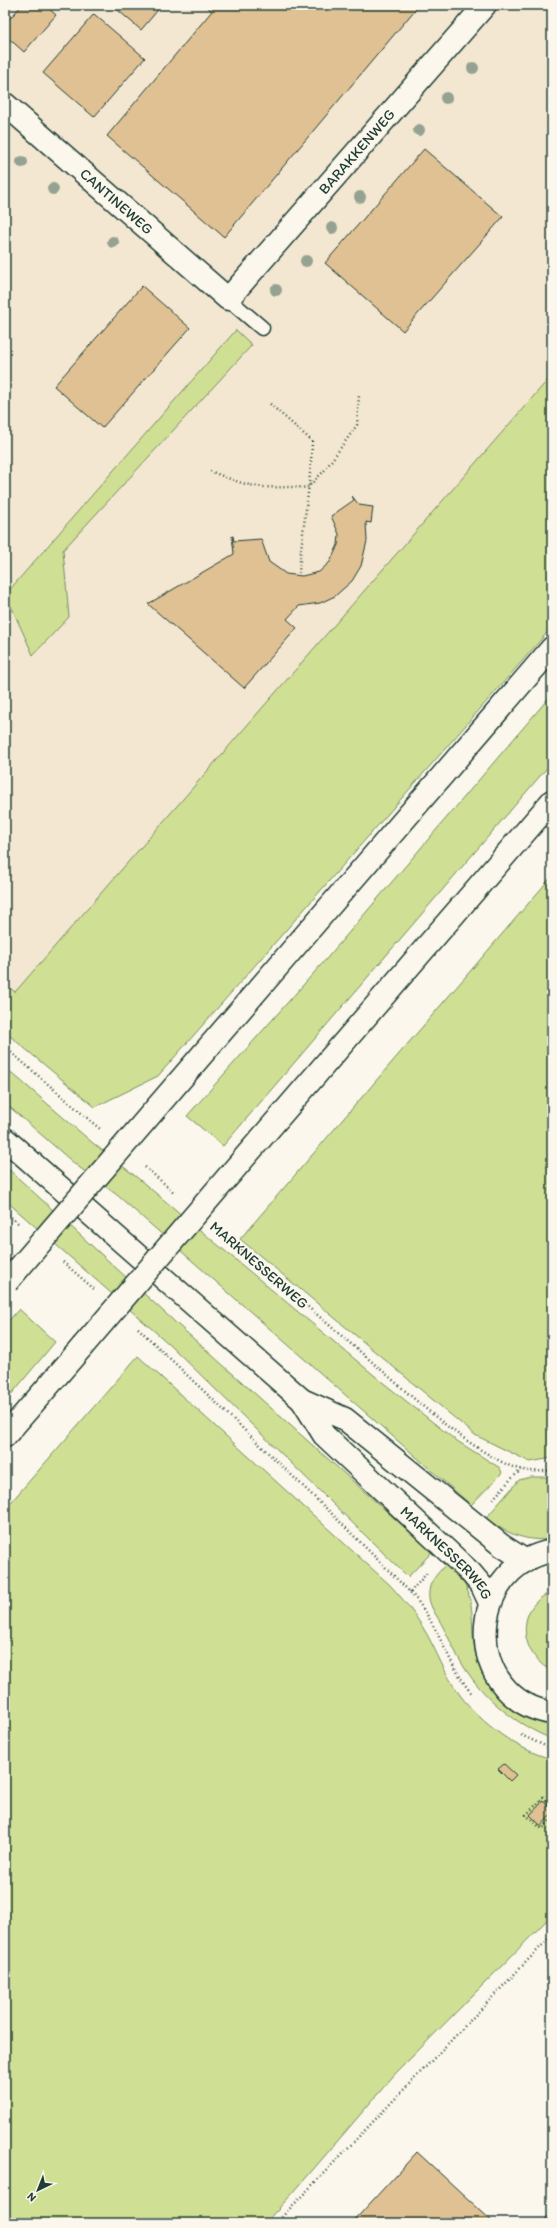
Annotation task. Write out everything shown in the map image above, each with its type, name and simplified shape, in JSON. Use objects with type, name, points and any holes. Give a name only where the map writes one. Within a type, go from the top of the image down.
[{"type":"main road","name":"BARAKKENWEG","points":[[228,299],[485,5]]},
{"type":"main road","name":"CANTINEWEG","points":[[5,104],[228,299]]},
{"type":"main road","points":[[6,1283],[552,648]]},
{"type":"main road","points":[[5,1436],[552,801]]},
{"type":"main road","name":"MARKNESSERWEG","points":[[5,1139],[302,1400],[324,1435],[472,1573],[482,1586],[490,1603],[486,1614],[485,1638],[486,1649],[494,1671],[508,1690],[517,1698],[537,1710],[552,1714]]},
{"type":"main road","name":"MARKNESSERWEG","points":[[302,1400],[345,1419],[501,1545],[526,1561]]},
{"type":"main road","points":[[490,1603],[504,1579],[526,1561],[552,1551]]},
{"type":"lane","points":[[228,299],[262,328]]},
{"type":"path","points":[[307,488],[324,471],[357,425],[359,394]]},
{"type":"path","points":[[270,404],[312,441],[311,466],[307,488],[299,573]]},
{"type":"path","points":[[210,471],[238,482],[256,486],[291,486],[307,488]]},
{"type":"path","points":[[5,1047],[102,1130]]},
{"type":"path","points":[[139,1162],[181,1198]]},
{"type":"path","points":[[5,1212],[23,1227]]},
{"type":"path","name":"MARKNESSERWEG","points":[[218,1229],[436,1417],[495,1458],[522,1470]]},
{"type":"path","points":[[58,1258],[99,1294]]},
{"type":"path","points":[[134,1324],[321,1502],[410,1592],[419,1602],[454,1667],[473,1695]]},
{"type":"path","points":[[492,1501],[511,1479],[522,1470],[531,1472],[552,1470]]},
{"type":"path","points":[[410,1592],[430,1570]]},
{"type":"path","points":[[518,1733],[552,1749]]},
{"type":"path","points":[[552,1806],[543,1798],[526,1815],[542,1829],[552,1818]]},
{"type":"path","points":[[549,1804],[552,1801]]},
{"type":"path","points":[[276,2223],[552,1935]]},
{"type":"shaded area","points":[[5,5],[552,5],[552,390],[5,1032]]},
{"type":"green space","points":[[236,330],[252,345],[63,550],[69,617],[33,655],[11,606],[5,612],[5,595]]},
{"type":"green space","points":[[552,375],[552,627],[158,1076],[95,1107],[5,1032],[5,984],[15,992]]},
{"type":"green space","points":[[552,694],[552,762],[223,1146],[187,1116],[328,957]]},
{"type":"green space","points":[[552,876],[552,1458],[530,1462],[475,1435],[240,1239]]},
{"type":"green space","points":[[5,1067],[94,1144],[134,1175],[381,1381],[454,1439],[500,1468],[502,1473],[471,1505],[117,1195],[76,1165],[5,1103]]},
{"type":"green space","points":[[5,1166],[176,1323],[432,1552],[408,1577],[169,1344],[5,1200]]},
{"type":"green space","points":[[19,1309],[55,1342],[5,1402],[5,1325]]},
{"type":"green space","points":[[138,1356],[390,1585],[419,1620],[454,1687],[479,1716],[490,1726],[513,1742],[539,1755],[552,1759],[552,1915],[395,2074],[293,2193],[265,2223],[5,2223],[5,1509]]},
{"type":"green space","points":[[531,1477],[552,1477],[552,1539],[543,1540],[517,1536],[486,1518],[519,1480]]},
{"type":"green space","points":[[447,1563],[461,1579],[467,1589],[472,1612],[474,1645],[477,1660],[483,1673],[500,1697],[512,1707],[524,1715],[552,1725],[552,1739],[514,1719],[492,1701],[472,1679],[461,1662],[433,1610],[429,1596],[431,1583]]},
{"type":"green space","points":[[552,1592],[552,1671],[541,1664],[533,1654],[527,1643],[525,1631],[531,1608],[540,1599]]},
{"type":"building","points":[[22,5],[45,5],[56,15],[24,52],[5,35],[5,24]]},
{"type":"building","points":[[112,5],[162,5],[141,30]]},
{"type":"building","points":[[205,5],[419,5],[224,237],[107,136],[212,11]]},
{"type":"building","points":[[94,14],[145,58],[94,117],[43,73]]},
{"type":"building","points":[[424,149],[503,217],[403,331],[325,263]]},
{"type":"building","points":[[142,286],[190,328],[102,428],[54,386]]},
{"type":"building","points":[[352,496],[359,505],[373,507],[371,523],[366,522],[367,541],[361,566],[352,581],[335,596],[320,603],[299,606],[287,619],[297,628],[244,688],[148,604],[234,554],[232,536],[234,541],[261,539],[269,562],[286,574],[302,576],[319,572],[330,562],[338,545],[339,534],[331,516],[354,500]]},
{"type":"building","points":[[504,1764],[516,1775],[510,1781],[498,1769]]},
{"type":"building","points":[[543,1801],[552,1810],[552,1814],[541,1826],[530,1815]]},
{"type":"building","points":[[417,2152],[494,2223],[352,2223]]},
{"type":"building","points":[[552,2212],[552,2223],[542,2223]]}]
